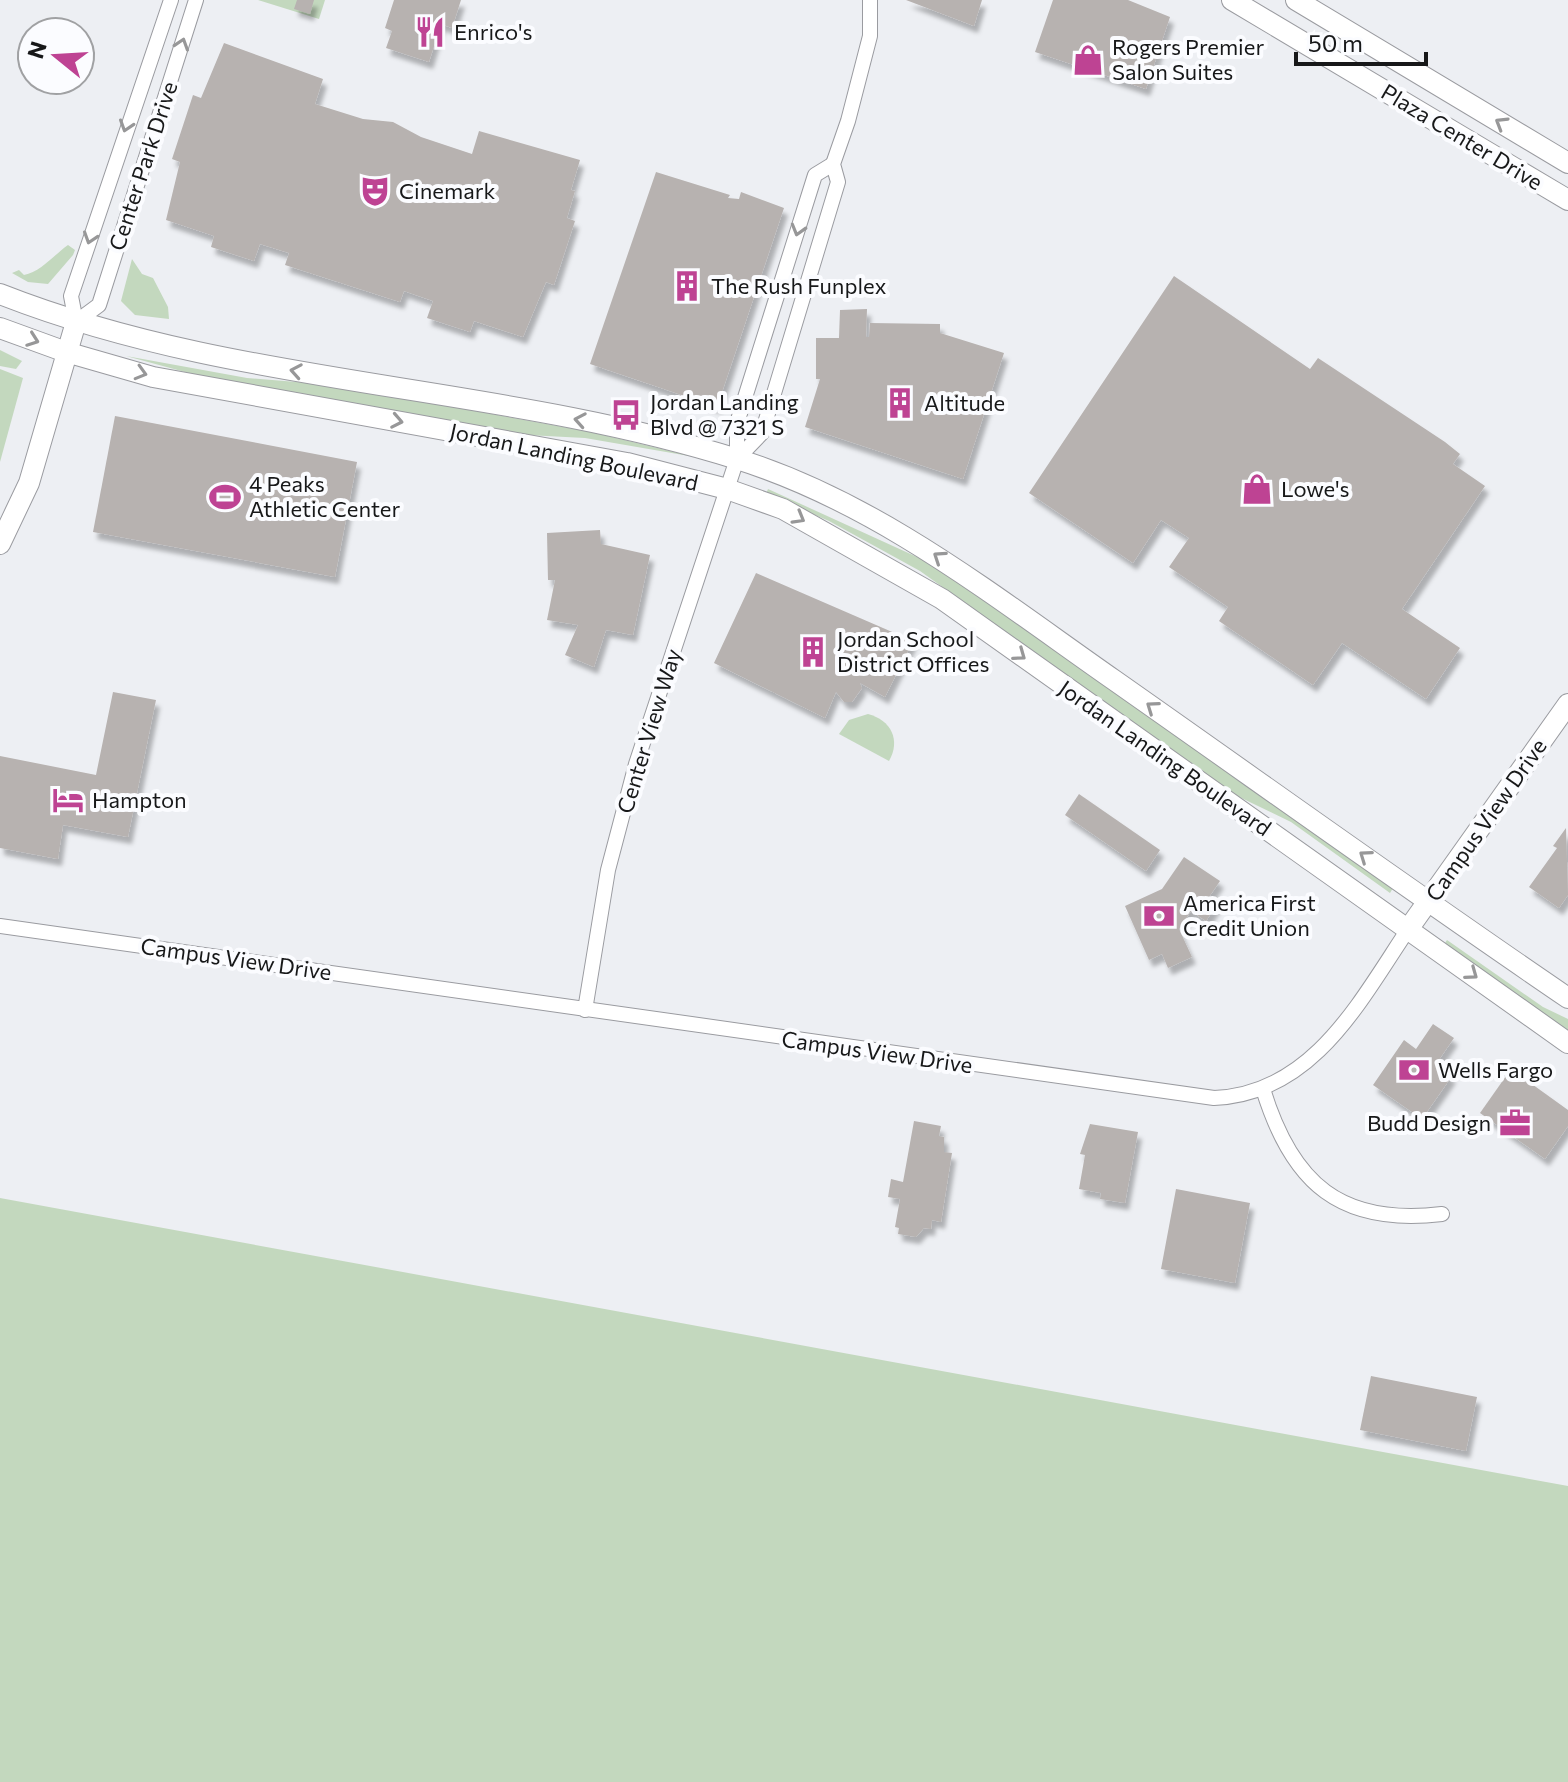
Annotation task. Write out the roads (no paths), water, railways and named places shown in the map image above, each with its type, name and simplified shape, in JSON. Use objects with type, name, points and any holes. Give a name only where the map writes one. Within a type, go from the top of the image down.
[{"type":"main road","name":"Plaza Center Drive","points":[[1232,0],[1568,200]]},
{"type":"main road","name":"Plaza Center Drive","points":[[1296,0],[1568,163]]},
{"type":"main road","name":"Jordan Landing Boulevard","points":[[0,294],[76,322],[232,360],[616,427],[737,459],[802,482],[932,552],[1568,998]]},
{"type":"main road","name":"Center Park Drive","points":[[0,544],[29,483],[76,322]]},
{"type":"main road","name":"Jordan Landing Boulevard","points":[[0,328],[66,352],[153,377],[627,463],[727,489],[783,509],[942,599],[1568,1043]]},
{"type":"main road","name":"Campus View Drive","points":[[1409,928],[1568,704]]},
{"type":"street","name":"Center Park Drive","points":[[171,0],[71,296],[76,322],[99,305],[196,0]]},
{"type":"street","name":"Center View Way","points":[[737,459],[762,433],[838,182],[833,164],[848,121],[870,36],[870,0]]},
{"type":"street","name":"Center View Way","points":[[585,1010],[608,870],[636,764],[737,459],[737,423],[815,175],[833,164]]},
{"type":"street","name":"Campus View Drive","points":[[0,926],[1200,1098],[1227,1097],[1263,1089],[1295,1074],[1318,1053],[1409,928]]},
{"type":"street","points":[[1263,1089],[1288,1151],[1306,1175],[1330,1194],[1378,1216],[1399,1219],[1442,1214]]},
{"type":"place","name":"Enrico's","points":[[430,32]]},
{"type":"place","name":"Rogers Premier Salon Suites","points":[[1088,60]]},
{"type":"place","name":"Cinemark","points":[[375,191]]},
{"type":"place","name":"The Rush Funplex","points":[[687,286]]},
{"type":"place","name":"Altitude","points":[[900,403]]},
{"type":"place","name":"Jordan Landing Blvd @ 7321 S","points":[[626,415]]},
{"type":"place","name":"Lowe's","points":[[1257,489]]},
{"type":"place","name":"4 Peaks Athletic Center","points":[[225,497]]},
{"type":"place","name":"Jordan School District Offices","points":[[813,652]]},
{"type":"place","name":"Hampton","points":[[68,800]]},
{"type":"place","name":"America First Credit Union","points":[[1159,916]]},
{"type":"place","name":"Wells Fargo","points":[[1414,1070]]},
{"type":"place","name":"Budd Design","points":[[1515,1123]]}]
